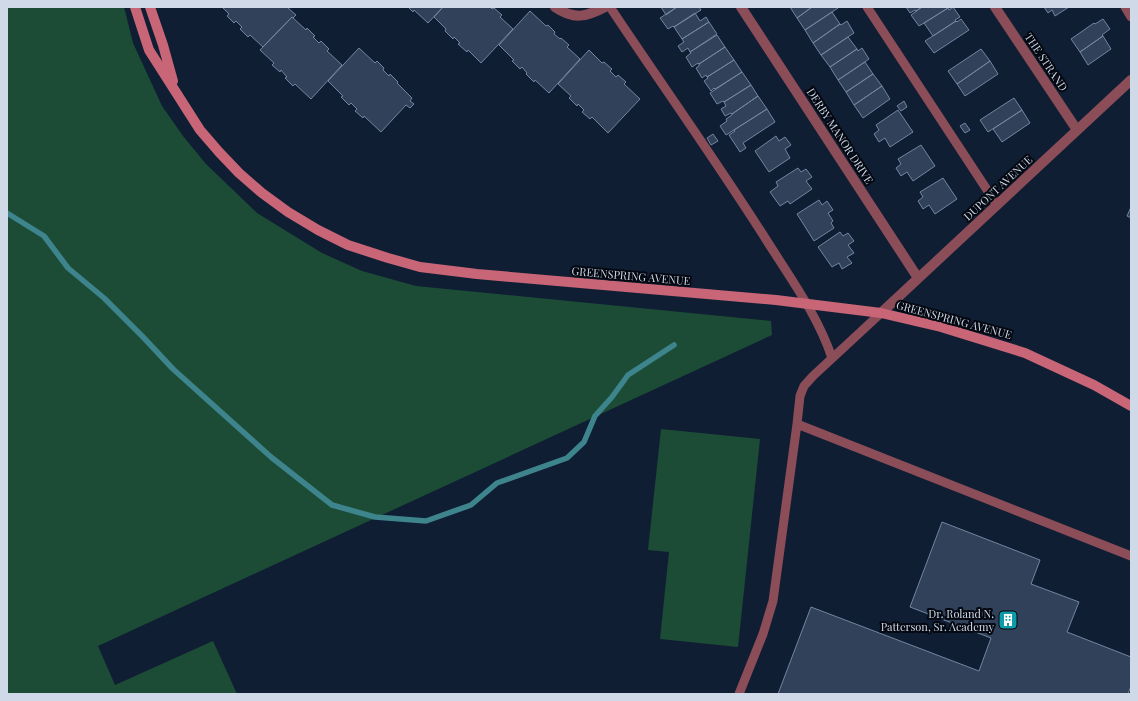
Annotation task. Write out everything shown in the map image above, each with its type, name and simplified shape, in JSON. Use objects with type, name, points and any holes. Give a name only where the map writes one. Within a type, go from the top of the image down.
[{"type":"main road","name":"GREENSPRING AVENUE","points":[[135,7],[149,50],[200,130],[219,152],[239,173],[262,193],[288,212],[318,230],[348,245],[420,267],[477,274],[729,296],[881,313],[941,327],[1024,353],[1094,385],[1131,406]]},
{"type":"main road","name":"GREENSPRING AVENUE","points":[[150,7],[163,45],[176,93]]},
{"type":"street","points":[[555,7],[563,13],[575,16],[589,14],[605,7]]},
{"type":"street","name":"DERBY MANOR DRIVE","points":[[741,7],[918,278]]},
{"type":"street","name":"THE STRAND","points":[[995,7],[1077,130]]},
{"type":"street","name":"DUPONT AVENUE","points":[[881,313],[1131,80]]},
{"type":"lane","points":[[610,7],[746,208],[807,304],[827,342],[832,358]]},
{"type":"lane","points":[[867,7],[997,205]]},
{"type":"lane","points":[[1124,7],[1131,17]]},
{"type":"lane","points":[[739,694],[763,634],[773,601],[800,396],[804,386],[813,376],[881,313]]},
{"type":"lane","points":[[797,424],[1131,556]]},
{"type":"green space","points":[[7,7],[124,7],[133,43],[162,106],[183,136],[206,164],[257,213],[322,253],[362,271],[416,286],[771,321],[772,335],[98,646],[115,685],[213,641],[237,694],[7,694]]},
{"type":"green space","points":[[661,429],[760,439],[738,647],[660,639],[669,552],[648,550]]},
{"type":"building","points":[[222,7],[287,7],[296,15],[293,18],[292,17],[263,47],[250,35],[248,37],[240,29],[242,27],[236,21],[234,23],[227,16],[229,14]]},
{"type":"building","points":[[408,7],[443,7],[428,23],[414,10],[413,12]]},
{"type":"building","points":[[443,7],[494,8],[502,15],[500,17],[513,29],[481,63],[468,50],[467,52],[458,44],[460,43],[454,37],[453,39],[445,31],[446,29],[434,17]]},
{"type":"building","points":[[661,7],[677,7],[666,15]]},
{"type":"building","points":[[677,7],[699,7],[701,10],[674,27],[673,26],[668,29],[660,18]]},
{"type":"building","points":[[790,7],[812,7],[797,18]]},
{"type":"building","points":[[812,7],[838,8],[805,30],[797,18]]},
{"type":"building","points":[[906,7],[922,7],[910,13]]},
{"type":"building","points":[[922,7],[948,8],[919,26],[911,15]]},
{"type":"building","points":[[953,7],[960,17],[933,36],[924,23],[948,8],[949,10]]},
{"type":"building","points":[[1044,7],[1069,7],[1055,16],[1052,10],[1048,13]]},
{"type":"building","points":[[530,11],[546,26],[548,25],[555,32],[554,34],[569,45],[567,47],[580,59],[549,93],[535,80],[534,82],[526,74],[527,73],[522,67],[520,69],[512,61],[514,60],[499,45]]},
{"type":"building","points":[[832,12],[840,24],[813,43],[805,30]]},
{"type":"building","points":[[695,13],[700,21],[706,17],[709,22],[682,39],[674,27]]},
{"type":"building","points":[[292,17],[306,30],[307,28],[315,36],[313,37],[319,43],[321,41],[329,49],[327,51],[342,65],[311,99],[295,84],[293,86],[285,78],[287,77],[281,70],[280,72],[272,65],[274,63],[260,50]]},
{"type":"building","points":[[961,19],[969,30],[934,53],[925,41]]},
{"type":"building","points":[[1103,19],[1110,29],[1102,35],[1103,36],[1080,52],[1071,39],[1094,23],[1095,24]]},
{"type":"building","points":[[847,21],[854,33],[821,55],[813,43],[840,24],[841,25]]},
{"type":"building","points":[[709,22],[717,34],[690,52],[688,48],[682,52],[678,46],[684,42],[682,39]]},
{"type":"building","points":[[717,35],[725,47],[692,67],[686,57],[691,53],[690,52]]},
{"type":"building","points":[[1103,36],[1111,49],[1088,65],[1080,52]]},
{"type":"building","points":[[848,37],[857,49],[830,67],[821,55]]},
{"type":"building","points":[[725,47],[734,60],[707,77],[706,75],[702,78],[696,68],[699,64]]},
{"type":"building","points":[[359,48],[375,63],[377,61],[389,76],[390,74],[398,82],[397,83],[412,98],[410,101],[414,104],[410,108],[406,105],[381,132],[364,116],[363,118],[355,111],[357,109],[351,103],[349,105],[341,97],[343,96],[328,81]]},
{"type":"building","points":[[862,48],[869,59],[838,80],[830,67],[857,49],[858,51]]},
{"type":"building","points":[[981,49],[990,61],[957,84],[948,71]]},
{"type":"building","points":[[589,50],[602,63],[604,62],[612,69],[610,71],[616,77],[618,75],[626,82],[624,84],[640,99],[608,133],[592,117],[590,119],[582,112],[584,110],[578,104],[577,106],[569,98],[571,96],[558,84]]},
{"type":"building","points":[[734,60],[742,72],[711,91],[704,81],[708,78],[707,77]]},
{"type":"building","points":[[990,61],[998,74],[965,96],[957,84]]},
{"type":"building","points":[[865,62],[873,74],[846,92],[838,80]]},
{"type":"building","points":[[742,72],[751,85],[724,102],[723,101],[717,104],[710,93]]},
{"type":"building","points":[[873,74],[882,86],[854,105],[846,92]]},
{"type":"building","points":[[751,85],[758,96],[732,114],[731,113],[725,116],[721,109],[726,106],[724,102]]},
{"type":"building","points":[[882,86],[890,99],[863,118],[854,105]]},
{"type":"building","points":[[758,96],[767,109],[726,135],[720,126],[727,121],[726,119],[732,114]]},
{"type":"building","points":[[1014,98],[1022,110],[988,132],[980,120]]},
{"type":"building","points":[[904,101],[907,107],[901,111],[897,106]]},
{"type":"building","points":[[767,109],[775,122],[743,143],[746,148],[740,152],[729,135],[735,131],[734,130]]},
{"type":"building","points":[[898,110],[913,132],[890,147],[885,138],[879,142],[874,134],[879,130],[876,125]]},
{"type":"building","points":[[1022,110],[1030,123],[1002,142],[993,129]]},
{"type":"building","points":[[965,123],[970,130],[965,133],[960,126]]},
{"type":"building","points":[[713,134],[718,141],[711,145],[707,138]]},
{"type":"building","points":[[776,136],[779,141],[785,137],[791,145],[785,149],[790,158],[769,172],[755,151]]},
{"type":"building","points":[[921,145],[935,166],[913,181],[907,172],[901,176],[896,168],[901,164],[898,159]]},
{"type":"building","points":[[798,168],[801,172],[806,169],[812,177],[806,181],[812,189],[790,204],[788,201],[780,206],[770,192],[778,186],[776,182]]},
{"type":"building","points":[[943,178],[957,199],[935,214],[929,205],[923,209],[918,201],[923,197],[920,192]]},
{"type":"building","points":[[819,200],[822,205],[827,201],[833,210],[828,213],[833,221],[831,223],[834,228],[814,241],[797,214]]},
{"type":"building","points":[[1131,207],[1131,218],[1127,216]]},
{"type":"building","points":[[840,232],[843,236],[848,233],[854,241],[848,245],[854,253],[847,257],[852,263],[842,269],[839,263],[832,267],[818,247]]},
{"type":"building","name":"Dr. Roland N. Patterson, Sr. Academy","points":[[942,522],[1040,560],[1031,584],[1079,602],[1067,632],[1131,657],[1131,686],[1128,694],[778,694],[811,607],[979,671],[991,638],[910,607]]},
{"type":"waterway","points":[[7,213],[44,236],[68,268],[104,298],[173,369],[271,457],[332,505],[375,517],[426,521],[471,505],[497,483],[567,458],[584,442],[595,416],[612,397],[628,375],[674,345]]},
{"type":"place","name":"Dr. Roland N. Patterson, Sr. Academy","points":[[1008,620]]}]
